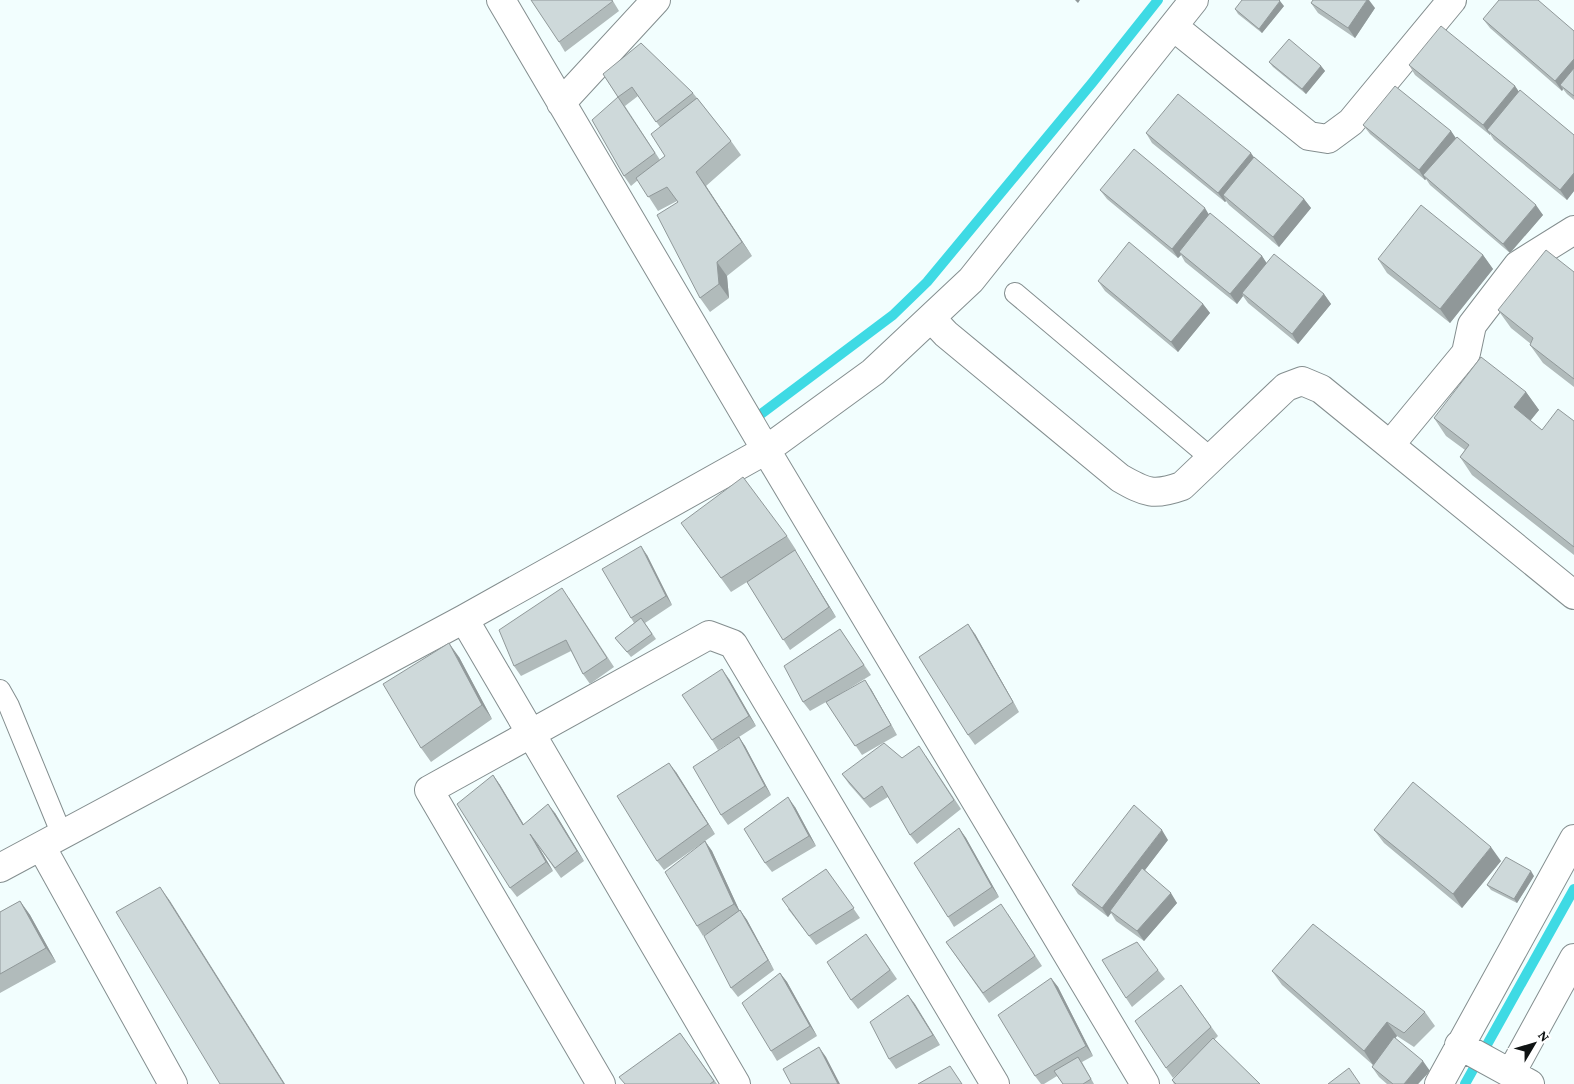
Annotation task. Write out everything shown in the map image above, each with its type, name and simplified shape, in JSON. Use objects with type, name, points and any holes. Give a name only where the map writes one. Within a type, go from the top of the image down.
[{"type":"street","points":[[501,0],[766,450],[1144,1084]]},
{"type":"street","points":[[561,103],[656,0]]},
{"type":"street","points":[[0,868],[464,619],[766,450],[873,372],[971,280],[1194,0]]},
{"type":"street","points":[[1174,26],[1309,136],[1328,139],[1351,122],[1452,0]]},
{"type":"street","points":[[1390,445],[1466,353],[1472,325],[1518,265],[1574,230]]},
{"type":"street","points":[[931,318],[946,334],[1120,478],[1141,491],[1160,494],[1182,486],[1286,387],[1302,381],[1321,389],[1574,595]]},
{"type":"street","points":[[464,619],[736,1084]]},
{"type":"street","points":[[601,1084],[429,790],[709,635],[733,644],[996,1084]]},
{"type":"street","points":[[1439,1084],[1574,839]]},
{"type":"street","points":[[51,840],[174,1084]]},
{"type":"street","points":[[1459,1045],[1520,1079],[1574,958]]},
{"type":"lane","points":[[1015,293],[1212,458]]},
{"type":"lane","points":[[0,690],[10,706],[51,840]]},
{"type":"building","points":[[531,0],[611,0],[613,1],[559,42]]},
{"type":"building","points":[[1242,0],[1280,1],[1259,29],[1235,9]]},
{"type":"building","points":[[1313,0],[1367,0],[1348,28],[1311,3]]},
{"type":"building","points":[[1499,0],[1538,0],[1574,31],[1574,59],[1555,81],[1483,19]]},
{"type":"building","points":[[1441,26],[1515,86],[1483,125],[1409,65]]},
{"type":"building","points":[[1289,39],[1321,66],[1302,89],[1269,62]]},
{"type":"building","points":[[641,43],[693,93],[656,122],[632,87],[618,97],[603,74]]},
{"type":"building","points":[[1574,68],[1574,96],[1560,85]]},
{"type":"building","points":[[1395,86],[1451,131],[1419,170],[1363,125]]},
{"type":"building","points":[[1520,90],[1574,135],[1574,173],[1560,190],[1487,130]]},
{"type":"building","points":[[1178,94],[1251,153],[1218,193],[1146,133]]},
{"type":"building","points":[[618,97],[655,153],[624,176],[592,120]]},
{"type":"building","points":[[697,98],[731,141],[696,172],[742,242],[717,262],[719,284],[700,298],[657,215],[678,202],[667,187],[648,197],[636,178],[665,156],[651,134]]},
{"type":"building","points":[[1457,137],[1536,205],[1503,244],[1423,175]]},
{"type":"building","points":[[1134,149],[1205,208],[1172,249],[1100,190]]},
{"type":"building","points":[[1254,157],[1304,199],[1273,237],[1223,195]]},
{"type":"building","points":[[1421,205],[1483,255],[1440,309],[1378,259]]},
{"type":"building","points":[[1210,213],[1262,256],[1230,294],[1179,252]]},
{"type":"building","points":[[1129,242],[1203,304],[1171,342],[1098,281]]},
{"type":"building","points":[[1546,250],[1574,272],[1574,379],[1530,345],[1533,338],[1498,310]]},
{"type":"building","points":[[1274,254],[1324,294],[1292,334],[1242,293]]},
{"type":"building","points":[[1481,357],[1526,392],[1514,407],[1542,430],[1558,409],[1574,421],[1574,547],[1460,457],[1469,445],[1434,418]]},
{"type":"building","points":[[743,477],[787,536],[721,578],[681,523]]},
{"type":"building","points":[[641,546],[666,596],[631,618],[602,569]]},
{"type":"building","points":[[795,550],[829,607],[783,640],[747,582]]},
{"type":"building","points":[[562,588],[607,658],[583,674],[566,640],[514,666],[499,630]]},
{"type":"building","points":[[641,618],[652,634],[627,652],[615,638]]},
{"type":"building","points":[[968,624],[1013,702],[968,735],[919,657]]},
{"type":"building","points":[[840,629],[864,665],[803,702],[784,666]]},
{"type":"building","points":[[449,643],[482,705],[421,748],[383,684]]},
{"type":"building","points":[[722,669],[749,716],[712,740],[682,695]]},
{"type":"building","points":[[865,680],[891,725],[855,746],[826,702]]},
{"type":"building","points":[[739,737],[765,786],[721,815],[693,767]]},
{"type":"building","points":[[884,743],[902,758],[919,746],[954,800],[910,835],[882,786],[864,799],[842,774]]},
{"type":"building","points":[[669,763],[708,824],[657,861],[617,796]]},
{"type":"building","points":[[493,775],[523,825],[548,804],[577,851],[555,868],[530,834],[546,862],[510,888],[457,804]]},
{"type":"building","points":[[1413,782],[1491,847],[1453,894],[1374,830]]},
{"type":"building","points":[[788,797],[809,836],[765,863],[744,829]]},
{"type":"building","points":[[1134,805],[1162,830],[1102,908],[1072,885]]},
{"type":"building","points":[[959,828],[992,887],[948,917],[914,863]]},
{"type":"building","points":[[705,841],[734,904],[697,926],[665,872]]},
{"type":"building","points":[[1506,857],[1531,871],[1514,899],[1487,885]]},
{"type":"building","points":[[1142,868],[1171,893],[1137,931],[1110,911]]},
{"type":"building","points":[[826,869],[854,908],[809,936],[782,899]]},
{"type":"building","points":[[160,887],[284,1084],[220,1084],[116,912]]},
{"type":"building","points":[[20,901],[46,948],[0,974],[0,912]]},
{"type":"building","points":[[1001,904],[1035,956],[983,993],[946,942]]},
{"type":"building","points":[[740,910],[768,960],[731,988],[704,936]]},
{"type":"building","points":[[1313,924],[1425,1012],[1404,1033],[1387,1022],[1364,1051],[1272,971]]},
{"type":"building","points":[[866,934],[890,970],[851,1000],[827,962]]},
{"type":"building","points":[[1137,942],[1158,970],[1126,998],[1102,960]]},
{"type":"building","points":[[780,973],[810,1026],[771,1051],[742,1003]]},
{"type":"building","points":[[1051,978],[1086,1046],[1035,1076],[998,1015]]},
{"type":"building","points":[[1181,985],[1211,1027],[1166,1068],[1135,1021]]},
{"type":"building","points":[[908,995],[933,1035],[889,1059],[870,1022]]},
{"type":"building","points":[[680,1033],[714,1081],[710,1084],[625,1084],[619,1077]]},
{"type":"building","points":[[1394,1037],[1423,1061],[1404,1084],[1393,1084],[1372,1067]]},
{"type":"building","points":[[1213,1038],[1260,1084],[1176,1084],[1172,1080]]},
{"type":"building","points":[[819,1047],[838,1084],[791,1084],[783,1069]]},
{"type":"building","points":[[1078,1057],[1091,1079],[1083,1084],[1063,1084],[1054,1071]]},
{"type":"building","points":[[950,1066],[962,1084],[918,1084]]},
{"type":"building","points":[[1349,1068],[1360,1084],[1328,1084]]},
{"type":"waterway","points":[[761,414],[893,315],[927,282],[1092,83],[1158,0]]},
{"type":"waterway","points":[[1465,1084],[1574,889]]}]
